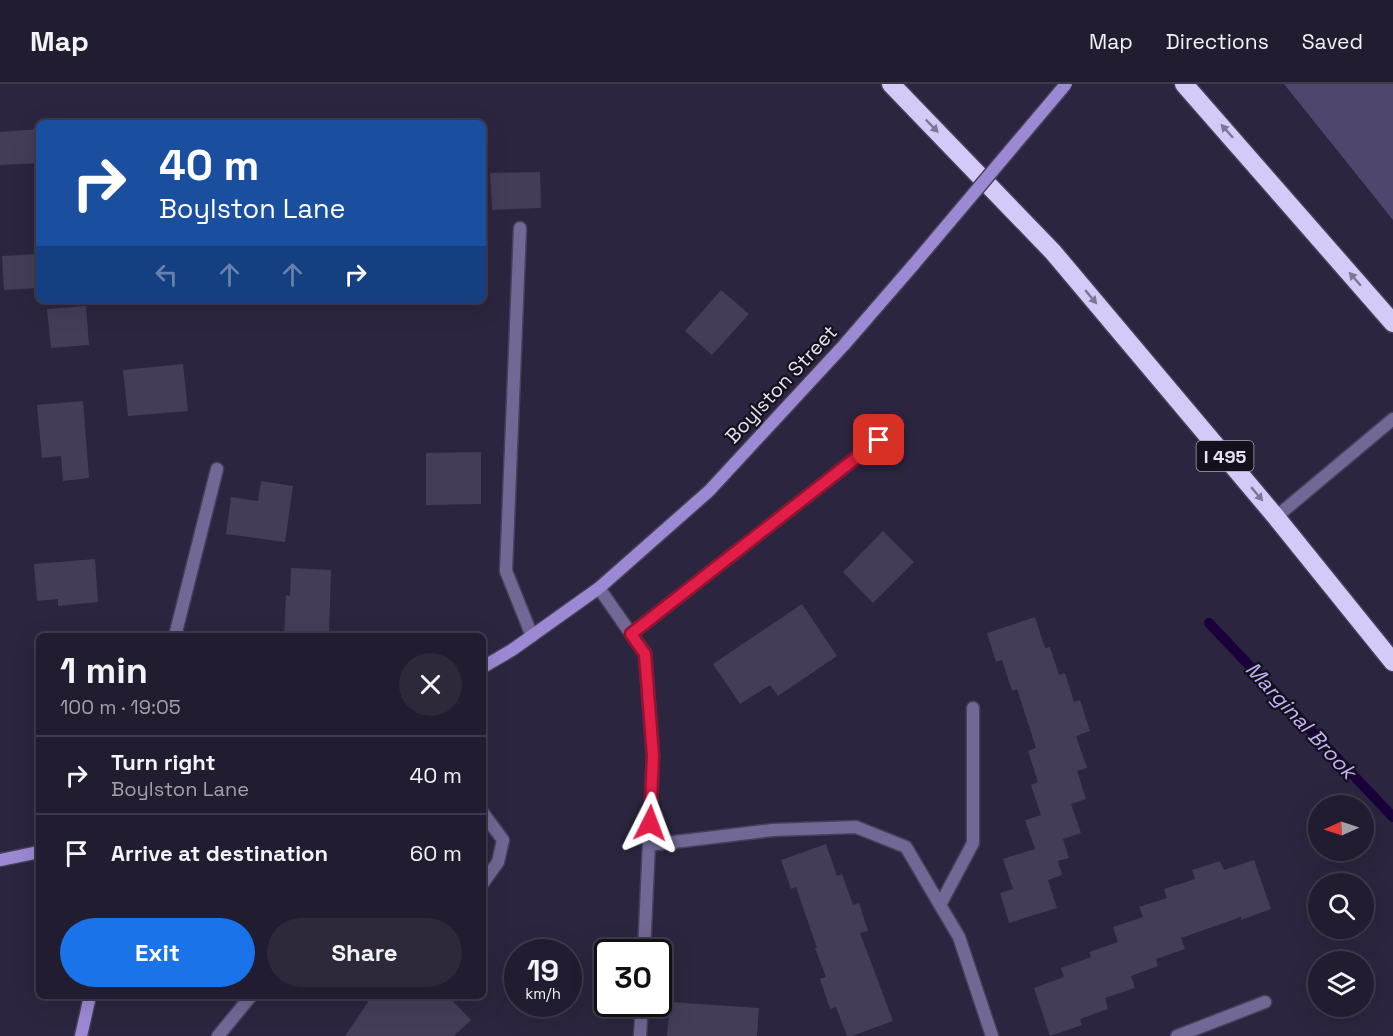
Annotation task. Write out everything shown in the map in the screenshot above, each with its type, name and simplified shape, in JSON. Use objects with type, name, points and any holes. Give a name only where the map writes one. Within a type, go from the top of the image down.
[{"type":"highway","name":"I 495","points":[[891,84],[1053,252],[1276,518],[1393,662]]},
{"type":"highway","points":[[1184,84],[1393,323]]},
{"type":"main road","name":"Boylston Street","points":[[486,665],[512,650],[599,588],[709,491],[844,345],[1066,84]]},
{"type":"main road","points":[[0,860],[36,853]]},
{"type":"main road","points":[[81,1036],[89,999]]},
{"type":"street","points":[[520,228],[506,571],[532,636]]},
{"type":"street","points":[[1276,518],[1393,419]]},
{"type":"street","points":[[631,634],[897,426]]},
{"type":"street","points":[[176,633],[217,469]]},
{"type":"street","points":[[599,588],[645,654],[653,756],[645,939]]},
{"type":"street","points":[[940,905],[973,843],[973,708]]},
{"type":"street","points":[[486,817],[503,840],[498,862],[486,879]]},
{"type":"street","points":[[650,845],[773,830],[856,826],[906,847],[958,937],[992,1036]]},
{"type":"street","points":[[218,1036],[249,999]]},
{"type":"street","points":[[1177,1036],[1265,1002]]},
{"type":"street","points":[[640,1036],[641,1017]]},
{"type":"shaded area","points":[[1284,84],[1393,84],[1393,220]]},
{"type":"building","points":[[36,129],[36,163],[0,165],[0,132]]},
{"type":"building","points":[[540,172],[541,208],[492,210],[490,173]]},
{"type":"building","points":[[36,254],[36,288],[4,290],[2,256]]},
{"type":"building","points":[[721,290],[749,314],[712,355],[685,331]]},
{"type":"building","points":[[86,306],[89,345],[51,348],[47,309]]},
{"type":"building","points":[[183,364],[188,411],[128,416],[123,370]]},
{"type":"building","points":[[83,401],[89,478],[63,481],[61,456],[42,458],[37,405]]},
{"type":"building","points":[[481,452],[481,504],[426,505],[426,453]]},
{"type":"building","points":[[261,481],[293,486],[285,542],[226,534],[231,497],[258,501]]},
{"type":"building","points":[[883,531],[914,562],[873,603],[843,572]]},
{"type":"building","points":[[95,559],[98,602],[58,606],[58,599],[37,601],[34,564]]},
{"type":"building","points":[[291,568],[331,570],[329,633],[284,633],[286,595],[290,596]]},
{"type":"building","points":[[802,604],[837,656],[778,696],[770,685],[740,704],[713,664]]},
{"type":"building","points":[[1035,617],[1045,648],[1050,647],[1059,675],[1065,673],[1074,702],[1080,700],[1090,731],[1076,736],[1087,768],[1077,771],[1086,799],[1071,804],[1081,833],[1063,839],[1069,858],[1058,861],[1062,875],[1048,880],[1057,908],[1009,923],[1000,893],[1013,889],[1003,859],[1035,849],[1025,820],[1041,815],[1031,785],[1038,782],[1028,751],[1036,748],[1017,689],[1012,691],[1002,660],[996,662],[987,633]]},
{"type":"building","points":[[826,844],[837,876],[842,874],[853,905],[859,903],[868,931],[860,933],[893,1021],[852,1036],[847,1036],[836,1007],[830,1009],[820,979],[826,977],[815,948],[817,948],[796,887],[791,889],[781,860]]},
{"type":"building","points":[[1254,860],[1271,909],[1181,938],[1185,949],[1156,959],[1158,966],[1131,976],[1135,988],[1105,998],[1108,1009],[1080,1019],[1082,1025],[1050,1036],[1034,988],[1064,977],[1061,968],[1091,957],[1089,952],[1118,942],[1113,927],[1143,917],[1139,907],[1167,898],[1164,889],[1195,879],[1192,870],[1220,861],[1224,870]]},
{"type":"building","points":[[370,999],[451,999],[471,1020],[454,1036],[345,1036]]},
{"type":"building","points":[[672,1002],[759,1008],[757,1036],[667,1036],[669,1017],[672,1017]]},
{"type":"waterway","name":"Marginal Brook","points":[[1209,623],[1393,817]]},
{"type":"route","points":[[650,823],[653,756],[645,654],[631,634],[879,440]]}]
